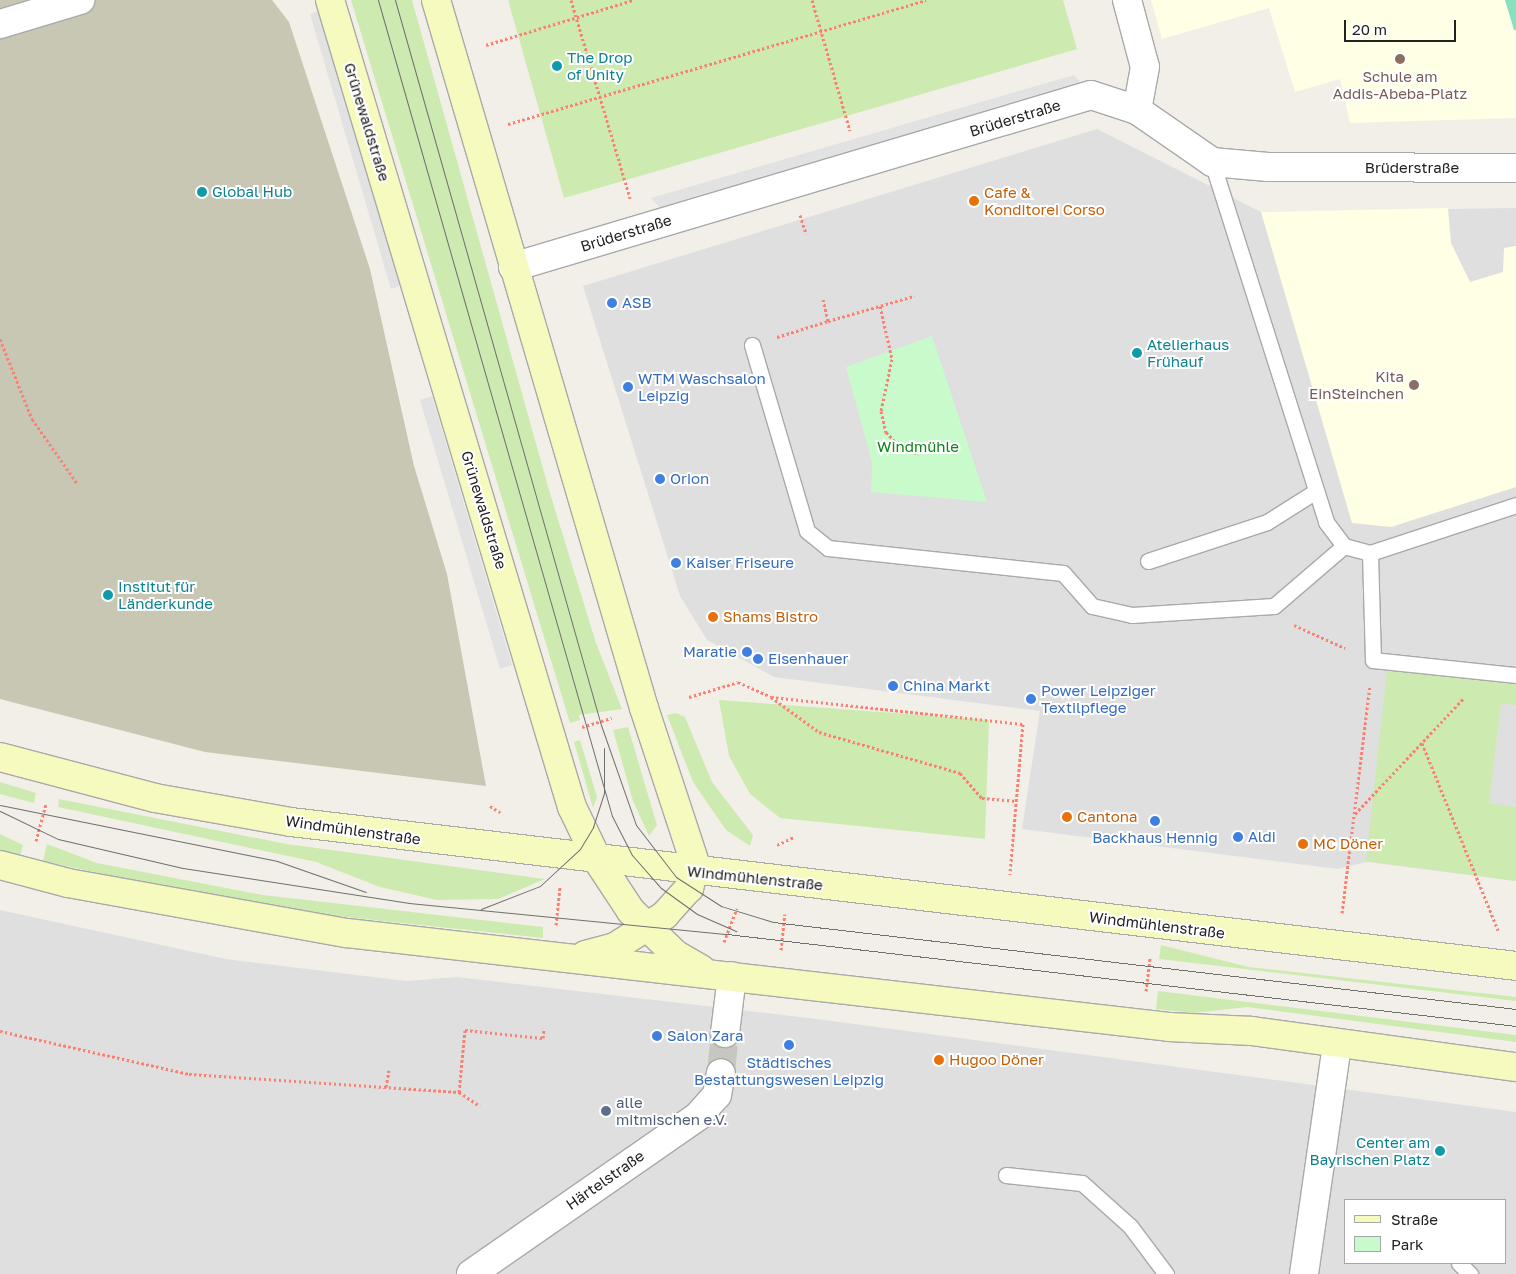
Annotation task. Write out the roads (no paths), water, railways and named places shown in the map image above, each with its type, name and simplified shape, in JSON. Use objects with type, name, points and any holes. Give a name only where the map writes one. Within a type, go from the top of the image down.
[{"type":"main road","name":"Grünewaldstraße","points":[[330,0],[568,795],[598,860],[647,928],[675,954],[720,975]]},
{"type":"main road","points":[[0,865],[27,873],[348,933],[615,947],[647,928],[683,896],[695,871],[512,267],[436,0]]},
{"type":"main road","name":"Windmühlenstraße","points":[[0,757],[155,798],[291,822],[598,860],[1516,966]]},
{"type":"main road","points":[[559,944],[720,975],[1337,1044],[1516,1067]]},
{"type":"street","points":[[0,24],[80,0]]},
{"type":"street","points":[[1127,0],[1145,67],[1137,110]]},
{"type":"street","name":"Brüderstraße","points":[[512,267],[1091,96],[1137,110],[1212,162],[1268,167],[1516,168]]},
{"type":"street","points":[[720,975],[725,1034]]},
{"type":"street","points":[[1304,1274],[1337,1044]]},
{"type":"street","name":"Härtelstraße","points":[[471,1274],[698,1116],[717,1095],[721,1073]]},
{"type":"lane","points":[[1212,162],[1326,522],[1344,546],[1370,553],[1516,506]]},
{"type":"lane","points":[[752,345],[807,531],[828,548],[1063,574],[1092,606],[1132,615],[1274,606],[1344,546]]},
{"type":"lane","points":[[1148,561],[1267,522],[1316,491]]},
{"type":"lane","points":[[1370,553],[1373,660],[1516,675]]},
{"type":"lane","points":[[1006,1175],[1082,1184],[1130,1226],[1166,1274]]},
{"type":"lane","points":[[1460,1264],[1470,1274]]},
{"type":"tunnel","points":[[721,1073],[725,1033]]},
{"type":"tram line","points":[[378,0],[612,816],[632,855],[661,888],[697,914],[736,931]]},
{"type":"tram line","points":[[395,0],[601,725],[636,825],[676,877],[721,906],[773,922],[1516,1009]]},
{"type":"tram line","points":[[481,909],[540,886],[580,849],[593,827],[604,793],[604,748]]},
{"type":"tram line","points":[[0,805],[277,861],[366,892]]},
{"type":"tram line","points":[[0,811],[58,839],[183,868],[409,903],[727,934],[1516,1026]]},
{"type":"place","name":"Schule am Addis-Abeba-Platz","points":[[1400,59]]},
{"type":"place","name":"The Drop of Unity","points":[[557,66]]},
{"type":"place","name":"Global Hub","points":[[202,192]]},
{"type":"place","name":"Cafe & Konditorei Corso","points":[[974,201]]},
{"type":"place","name":"ASB","points":[[612,303]]},
{"type":"place","name":"Atelierhaus Frühauf","points":[[1137,353]]},
{"type":"place","name":"Kita EinSteinchen","points":[[1414,385]]},
{"type":"place","name":"WTM Waschsalon Leipzig","points":[[628,387]]},
{"type":"place","name":"Orion","points":[[660,479]]},
{"type":"place","name":"Kaiser Friseure","points":[[676,563]]},
{"type":"place","name":"Institut für Länderkunde","points":[[108,595]]},
{"type":"place","name":"Shams Bistro","points":[[713,617]]},
{"type":"place","name":"Maratie","points":[[747,652]]},
{"type":"place","name":"Eisenhauer","points":[[758,659]]},
{"type":"place","name":"China Markt","points":[[893,686]]},
{"type":"place","name":"Power Leipziger Textilpflege","points":[[1031,699]]},
{"type":"place","name":"Cantona","points":[[1067,817]]},
{"type":"place","name":"Backhaus Hennig","points":[[1155,821]]},
{"type":"place","name":"Aldi","points":[[1238,837]]},
{"type":"place","name":"MC Döner","points":[[1303,844]]},
{"type":"place","name":"Salon Zara","points":[[657,1036]]},
{"type":"place","name":"Städtisches Bestattungswesen Leipzig","points":[[789,1045]]},
{"type":"place","name":"Hugoo Döner","points":[[939,1060]]},
{"type":"place","name":"alle mitmischen e.V.","points":[[606,1111]]},
{"type":"place","name":"Center am Bayrischen Platz","points":[[1440,1151]]},
{"type":"park label","name":"Windmühle","points":[[918,447]]}]
